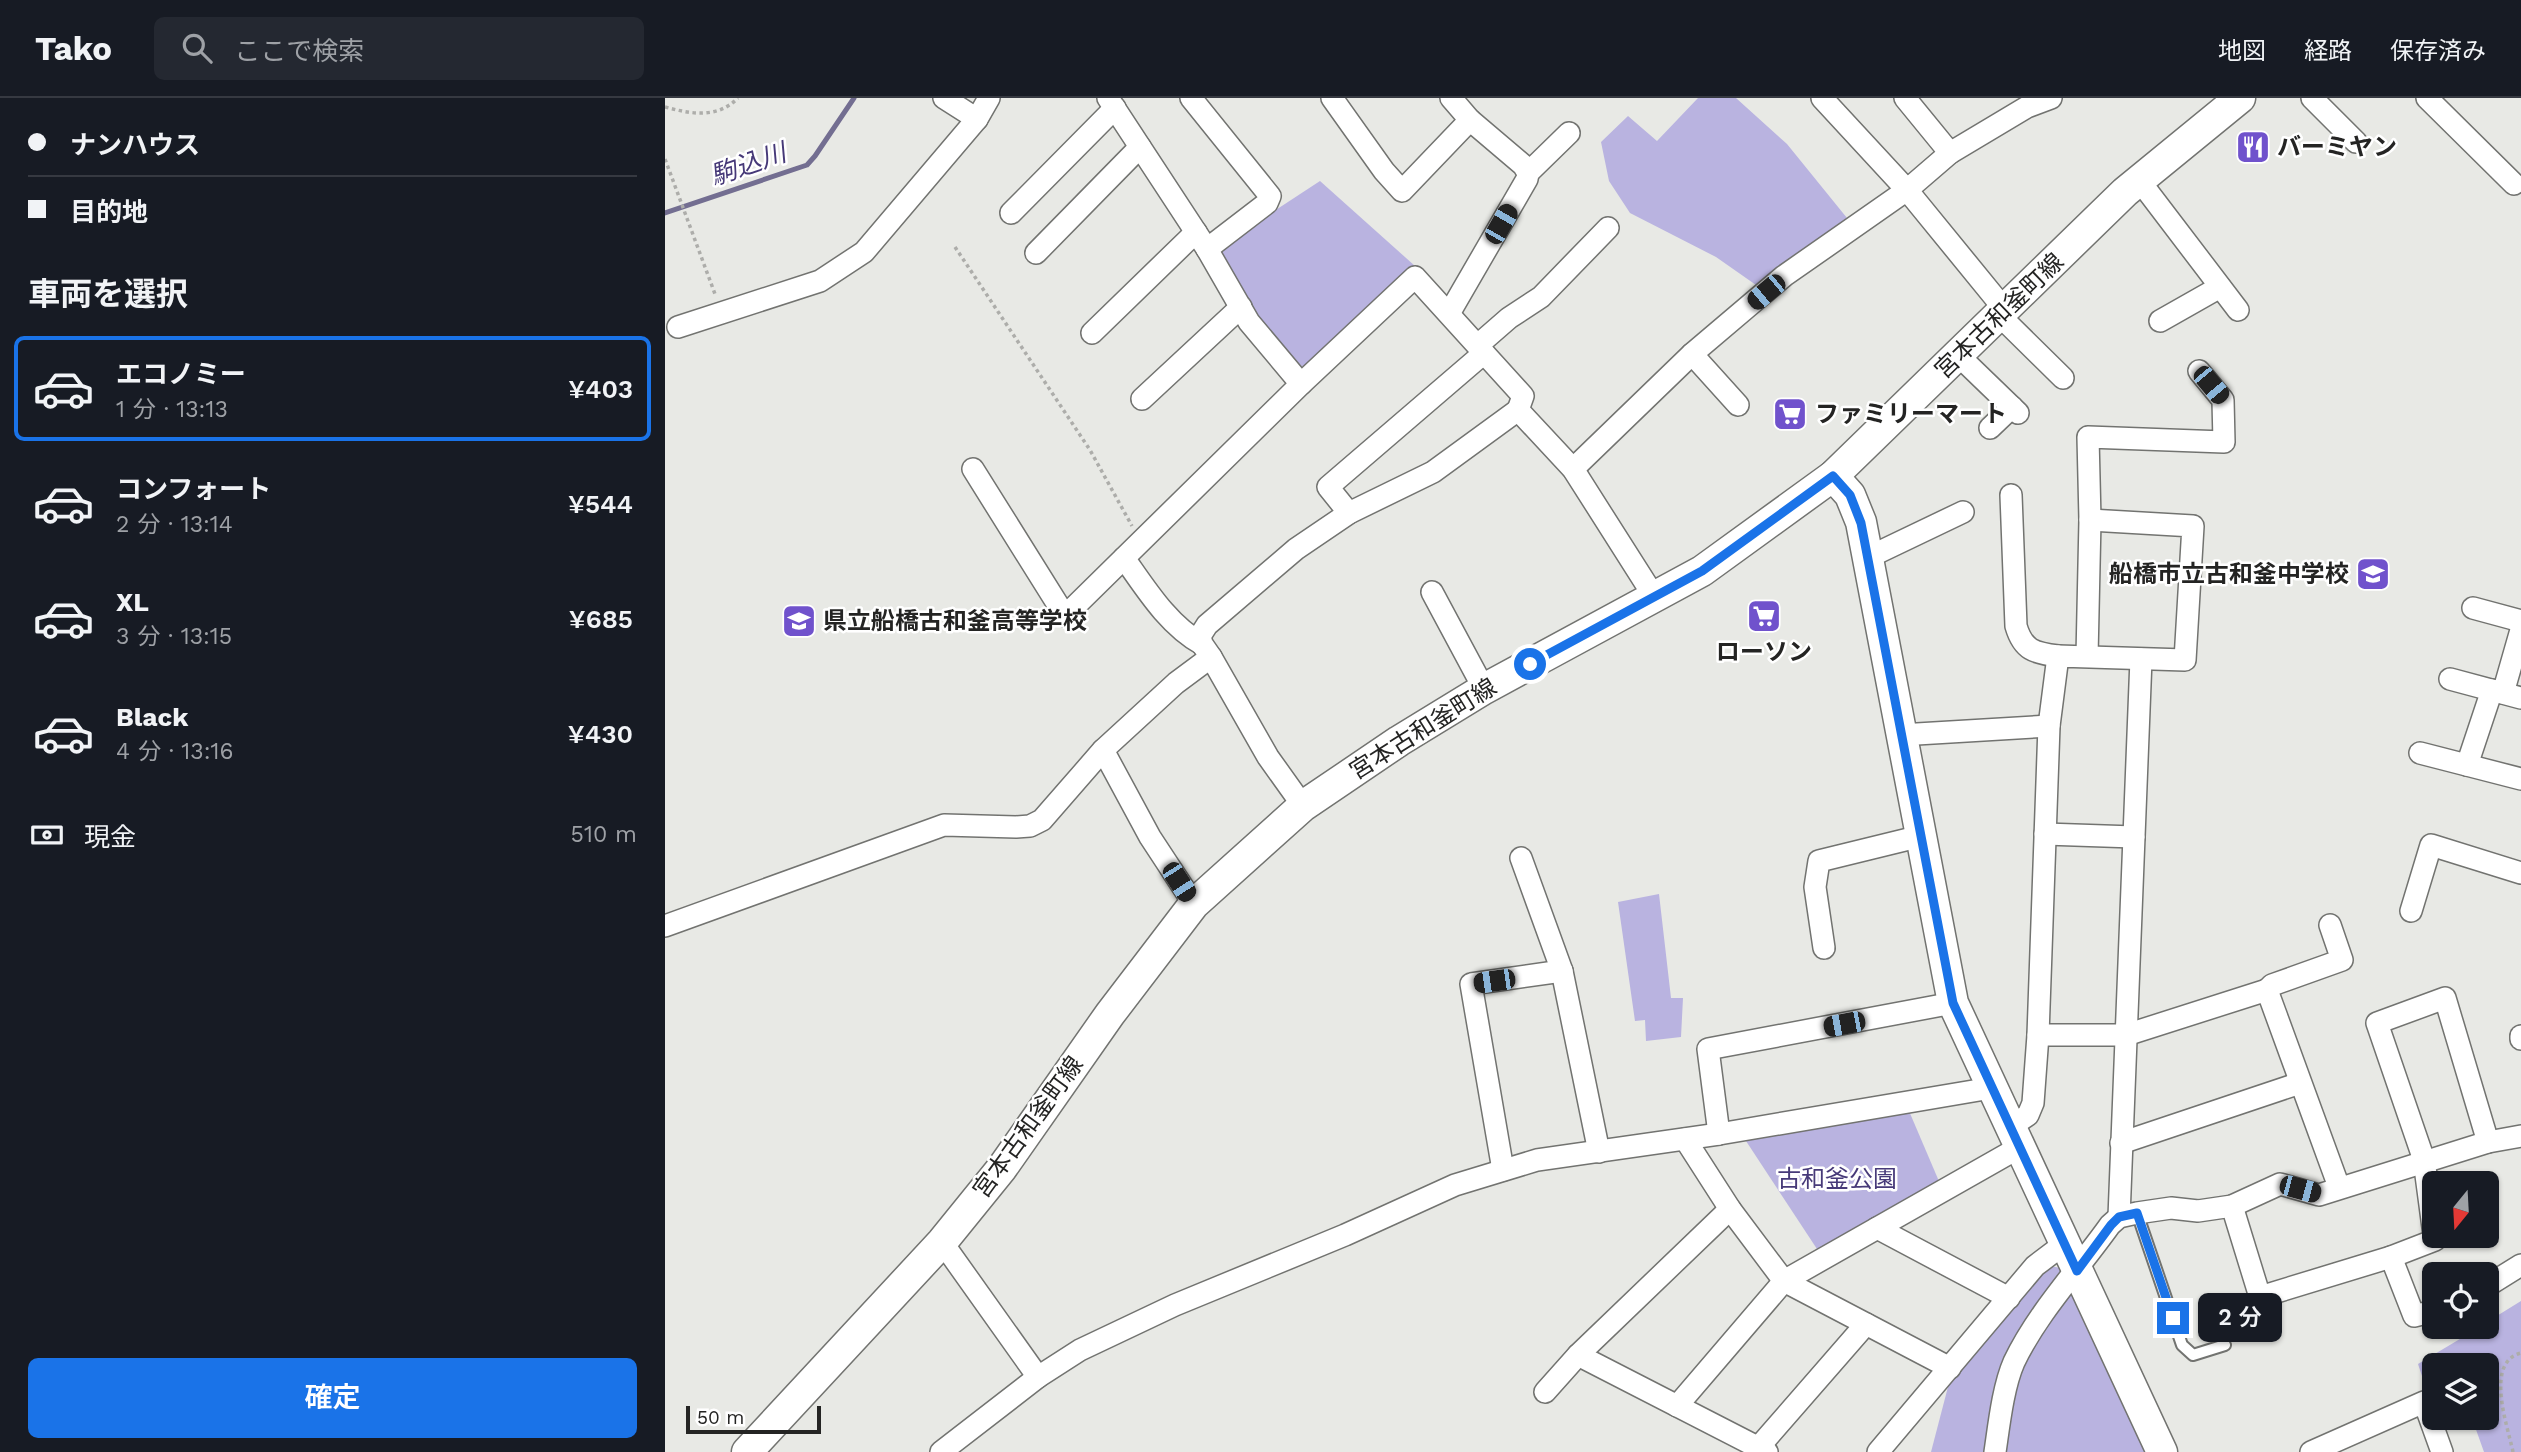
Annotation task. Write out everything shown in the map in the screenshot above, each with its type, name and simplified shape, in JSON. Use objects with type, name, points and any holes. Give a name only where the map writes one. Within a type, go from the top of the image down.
[{"type":"street","points":[[944,98],[977,119]]},
{"type":"street","points":[[678,327],[820,281],[863,252],[977,119],[989,98]]},
{"type":"street","points":[[1092,333],[1201,240],[1267,203],[1270,196],[1191,98]]},
{"type":"street","points":[[1332,98],[1384,171],[1402,191],[1470,120]]},
{"type":"street","points":[[1451,98],[1470,120],[1523,165],[1528,173]]},
{"type":"street","points":[[1822,98],[1907,190],[2002,312],[2063,378]]},
{"type":"street","points":[[1905,98],[1950,153]]},
{"type":"street","points":[[1573,469],[1692,354],[1784,276],[1907,190],[1950,153],[2027,107],[2051,98]]},
{"type":"street","name":"宮本古和釜町線","points":[[747,1452],[942,1242],[1002,1168],[1110,1014],[1194,904],[1303,806],[1399,741],[1484,689],[1702,571],[1833,476],[2139,180],[2240,98]]},
{"type":"street","points":[[2312,98],[2356,142]]},
{"type":"street","points":[[2427,98],[2514,184]]},
{"type":"street","points":[[1011,213],[1112,103],[1201,240],[1249,322],[1301,384]]},
{"type":"street","points":[[1450,313],[1528,173],[1569,133]]},
{"type":"street","points":[[1036,253],[1140,147]]},
{"type":"street","points":[[2139,180],[2238,310]]},
{"type":"street","points":[[1349,513],[1328,487],[1481,349],[1509,318],[1541,297],[1608,228]]},
{"type":"street","points":[[973,470],[1065,616],[1415,276],[1523,396],[1518,410],[1433,472],[1349,513],[1296,549],[1207,625],[1200,636],[1268,757],[1303,806]]},
{"type":"street","points":[[2160,321],[2220,287]]},
{"type":"street","points":[[1142,399],[1241,307]]},
{"type":"street","points":[[1692,354],[1738,405]]},
{"type":"street","points":[[1959,356],[2015,410],[1990,428]]},
{"type":"street","points":[[2087,656],[2091,520],[2088,437],[2224,442],[2223,400],[2199,371]]},
{"type":"street","points":[[1518,410],[1573,469],[1655,598]]},
{"type":"street","points":[[1833,476],[1850,495],[1857,509],[1869,557],[1900,735],[1953,1003],[2162,1452]]},
{"type":"street","points":[[2011,495],[2016,626],[2020,639],[2028,647],[2039,654],[2058,656],[2185,660],[2193,526],[2091,520]]},
{"type":"street","points":[[1869,557],[1963,512]]},
{"type":"street","points":[[1124,558],[1149,594],[1185,635],[1207,651]]},
{"type":"street","points":[[1432,592],[1484,689]]},
{"type":"street","points":[[2473,608],[2521,621]]},
{"type":"street","points":[[2467,765],[2506,694],[2521,630]]},
{"type":"street","points":[[665,926],[944,825],[1030,826],[1042,820],[1103,750],[1177,683],[1207,651]]},
{"type":"street","points":[[1677,1406],[1784,1281],[1877,1228],[2015,1137],[2028,1115],[2033,1103],[2038,1035],[2049,726],[2058,656]]},
{"type":"street","points":[[2128,1215],[2121,1143],[2141,659]]},
{"type":"street","points":[[2450,679],[2506,694]]},
{"type":"street","points":[[1900,735],[2049,726]]},
{"type":"street","points":[[1103,750],[1150,836],[1194,904]]},
{"type":"street","points":[[2420,753],[2521,779]]},
{"type":"street","points":[[2045,834],[2134,836]]},
{"type":"street","points":[[1824,948],[1815,887],[1819,861],[1921,836]]},
{"type":"street","points":[[2411,911],[2431,845],[2521,873]]},
{"type":"street","points":[[1521,858],[1562,971],[1599,1152]]},
{"type":"street","points":[[2038,1035],[2126,1035],[2267,990],[2272,985],[2342,960],[2330,925]]},
{"type":"street","points":[[1503,1170],[1471,984],[1562,971]]},
{"type":"street","points":[[2267,990],[2339,1187]]},
{"type":"street","points":[[2425,1171],[2377,1023],[2445,998],[2487,1142]]},
{"type":"street","points":[[1719,1134],[1708,1049],[1953,1003]]},
{"type":"street","points":[[2121,1143],[2300,1083]]},
{"type":"street","points":[[949,1449],[1038,1377],[1080,1350],[1175,1305],[1345,1235],[1455,1185],[1537,1160],[1719,1134],[1991,1088]]},
{"type":"street","points":[[1995,1452],[2013,1363],[2035,1324],[2077,1271],[2128,1215],[2171,1208],[2198,1211],[2232,1206],[2280,1184],[2319,1195],[2424,1160],[2487,1142],[2521,1136]]},
{"type":"street","points":[[1685,1139],[1730,1209],[1784,1281],[1950,1368]]},
{"type":"street","points":[[2232,1206],[2260,1297],[2422,1245]]},
{"type":"street","points":[[1545,1392],[1578,1355],[1730,1209]]},
{"type":"street","points":[[1877,1228],[2009,1298]]},
{"type":"street","points":[[942,1242],[1038,1377]]},
{"type":"street","points":[[1878,1452],[2035,1266],[2064,1244]]},
{"type":"street","points":[[2391,1257],[2414,1316],[2422,1314]]},
{"type":"street","points":[[2499,1279],[2521,1265]]},
{"type":"street","points":[[1578,1355],[1762,1450],[1866,1324]]},
{"type":"street","points":[[2311,1452],[2424,1402],[2442,1452]]},
{"type":"lane","points":[[2128,1215],[2182,1345],[2193,1355],[2225,1345]]},
{"type":"path","points":[[665,107],[705,114],[722,110],[738,98]]},
{"type":"path","points":[[665,159],[722,313]]},
{"type":"path","points":[[955,247],[1090,450],[1141,541]]},
{"type":"path","points":[[2513,1452],[2500,1394],[2500,1381],[2509,1359],[2521,1353]]},
{"type":"green space","points":[[1698,98],[1736,98],[1787,144],[1847,218],[1756,285],[1716,257],[1630,213],[1609,181],[1601,142],[1628,116],[1657,141]]},
{"type":"green space","points":[[1320,181],[1415,266],[1309,367],[1295,365],[1255,316],[1218,248]]},
{"type":"green space","points":[[1659,894],[1671,998],[1683,998],[1681,1037],[1646,1041],[1645,1020],[1635,1021],[1618,902]]},
{"type":"green space","name":"古和釜公園","points":[[1909,1111],[1941,1186],[1817,1249],[1746,1141]]},
{"type":"green space","points":[[2050,1266],[2066,1269],[2148,1452],[1931,1452],[1949,1383]]},
{"type":"green space","points":[[2521,1301],[2521,1452],[2484,1452],[2476,1430],[2499,1430],[2499,1353],[2436,1353],[2460,1339],[2499,1339],[2499,1315]]},
{"type":"waterway","name":"駒込川","points":[[665,213],[807,165],[854,98]]},
{"type":"place","name":"バーミヤン","points":[[2253,147]]},
{"type":"place","name":"ファミリーマート","points":[[1790,414]]},
{"type":"place","name":"船橋市立古和釜中学校","points":[[2373,574]]},
{"type":"place","name":"ローソン","points":[[1764,616]]},
{"type":"place","name":"県立船橋古和釜高等学校","points":[[799,621]]},
{"type":"route","points":[[1530,664],[1702,571],[1833,476],[1850,495],[1857,509],[1869,557],[1900,735],[1953,1003],[2077,1271],[2119,1217],[2137,1213],[2173,1318]]}]
